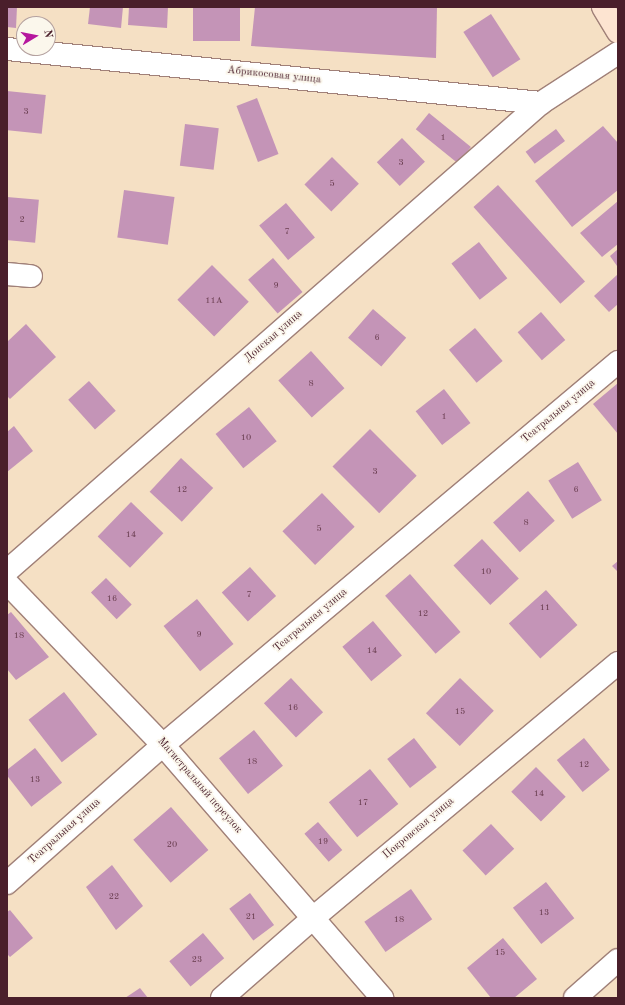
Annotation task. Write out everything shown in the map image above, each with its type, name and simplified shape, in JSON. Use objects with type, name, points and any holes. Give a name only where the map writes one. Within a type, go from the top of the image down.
[{"type":"main road","points":[[603,7],[618,32]]},
{"type":"street","name":"Абрикосовая улица","points":[[7,49],[541,103]]},
{"type":"street","name":"Донская улица","points":[[7,571],[541,103],[618,53]]},
{"type":"street","points":[[7,274],[31,276]]},
{"type":"street","name":"Театральная улица","points":[[7,883],[163,745],[618,362]]},
{"type":"street","name":"Магистральный переулок","points":[[7,583],[163,745],[382,998]]},
{"type":"street","name":"Покровская улица","points":[[222,998],[313,918],[618,663]]},
{"type":"street","points":[[575,998],[618,960]]},
{"type":"building","points":[[7,7],[17,7],[16,28],[7,27]]},
{"type":"building","points":[[90,7],[123,7],[121,28],[88,24]]},
{"type":"building","points":[[129,7],[168,7],[167,28],[128,25]]},
{"type":"building","points":[[193,7],[240,7],[240,41],[193,41]]},
{"type":"building","points":[[255,7],[437,7],[436,58],[251,46]]},
{"type":"building","points":[[491,14],[520,59],[493,77],[463,32]]},
{"type":"building","points":[[7,91],[46,95],[42,134],[7,130]]},
{"type":"building","points":[[257,98],[279,154],[258,162],[236,106]]},
{"type":"building","points":[[429,113],[471,147],[458,163],[416,129]]},
{"type":"building","points":[[185,124],[219,128],[214,170],[180,166]]},
{"type":"building","points":[[603,126],[618,143],[618,190],[572,227],[535,181]]},
{"type":"building","points":[[556,129],[565,141],[535,164],[526,152]]},
{"type":"building","points":[[402,138],[425,162],[400,186],[377,162]]},
{"type":"building","points":[[332,157],[359,184],[331,211],[304,185]]},
{"type":"building","points":[[498,185],[585,282],[560,304],[473,207]]},
{"type":"building","points":[[124,190],[175,197],[168,245],[117,238]]},
{"type":"building","points":[[7,197],[39,200],[35,243],[7,240]]},
{"type":"building","points":[[618,201],[618,244],[602,257],[580,233]]},
{"type":"building","points":[[286,203],[315,237],[288,260],[259,225]]},
{"type":"building","points":[[479,242],[507,278],[480,300],[451,264]]},
{"type":"building","points":[[618,249],[618,265],[617,266],[610,256]]},
{"type":"building","points":[[273,258],[303,292],[278,314],[248,280]]},
{"type":"building","points":[[212,265],[249,302],[214,336],[177,300]]},
{"type":"building","points":[[618,274],[618,304],[609,312],[594,296]]},
{"type":"building","points":[[373,309],[406,338],[381,367],[348,338]]},
{"type":"building","points":[[541,312],[565,340],[542,360],[518,332]]},
{"type":"building","points":[[26,324],[56,357],[10,399],[7,396],[7,342]]},
{"type":"building","points":[[475,328],[503,361],[477,383],[449,350]]},
{"type":"building","points":[[311,351],[344,388],[312,418],[278,380]]},
{"type":"building","points":[[89,381],[116,411],[95,429],[68,400]]},
{"type":"building","points":[[618,383],[618,434],[593,404]]},
{"type":"building","points":[[444,389],[470,423],[442,445],[416,411]]},
{"type":"building","points":[[249,407],[277,441],[243,468],[216,434]]},
{"type":"building","points":[[14,426],[33,451],[7,472],[7,432]]},
{"type":"building","points":[[370,429],[417,476],[379,513],[333,466]]},
{"type":"building","points":[[181,458],[213,488],[182,522],[150,492]]},
{"type":"building","points":[[578,462],[602,500],[572,519],[548,481]]},
{"type":"building","points":[[528,491],[555,521],[520,552],[493,522]]},
{"type":"building","points":[[322,493],[355,527],[315,565],[282,531]]},
{"type":"building","points":[[131,502],[163,533],[130,568],[98,537]]},
{"type":"building","points":[[482,539],[519,578],[490,605],[453,566]]},
{"type":"building","points":[[618,561],[618,572],[612,566]]},
{"type":"building","points":[[250,567],[276,596],[248,621],[222,592]]},
{"type":"building","points":[[410,574],[461,632],[436,654],[385,596]]},
{"type":"building","points":[[106,578],[132,605],[117,619],[91,593]]},
{"type":"building","points":[[546,590],[577,625],[540,658],[509,623]]},
{"type":"building","points":[[197,599],[234,644],[200,671],[164,626]]},
{"type":"building","points":[[11,612],[49,657],[16,680],[7,669],[7,615]]},
{"type":"building","points":[[373,621],[402,655],[371,681],[342,647]]},
{"type":"building","points":[[291,678],[323,712],[296,738],[264,703]]},
{"type":"building","points":[[460,678],[494,711],[460,746],[426,713]]},
{"type":"building","points":[[64,692],[97,735],[62,762],[29,720]]},
{"type":"building","points":[[254,730],[283,766],[248,794],[219,758]]},
{"type":"building","points":[[414,738],[437,767],[410,788],[387,759]]},
{"type":"building","points":[[584,738],[610,770],[583,792],[557,760]]},
{"type":"building","points":[[35,748],[62,783],[31,807],[7,776],[7,770]]},
{"type":"building","points":[[536,767],[566,797],[541,821],[511,792]]},
{"type":"building","points":[[370,769],[398,804],[357,837],[329,802]]},
{"type":"building","points":[[171,807],[208,850],[171,883],[133,840]]},
{"type":"building","points":[[318,822],[342,850],[329,862],[304,834]]},
{"type":"building","points":[[491,824],[514,849],[486,875],[462,851]]},
{"type":"building","points":[[112,865],[143,906],[116,930],[86,887]]},
{"type":"building","points":[[546,882],[574,918],[541,944],[513,908]]},
{"type":"building","points":[[411,889],[432,919],[386,952],[364,922]]},
{"type":"building","points":[[250,893],[274,925],[253,941],[229,909]]},
{"type":"building","points":[[10,910],[33,938],[10,957],[7,954],[7,912]]},
{"type":"building","points":[[203,933],[224,958],[191,987],[169,961]]},
{"type":"building","points":[[503,938],[537,979],[514,998],[491,998],[467,968]]},
{"type":"building","points":[[140,988],[148,998],[125,998]]}]
